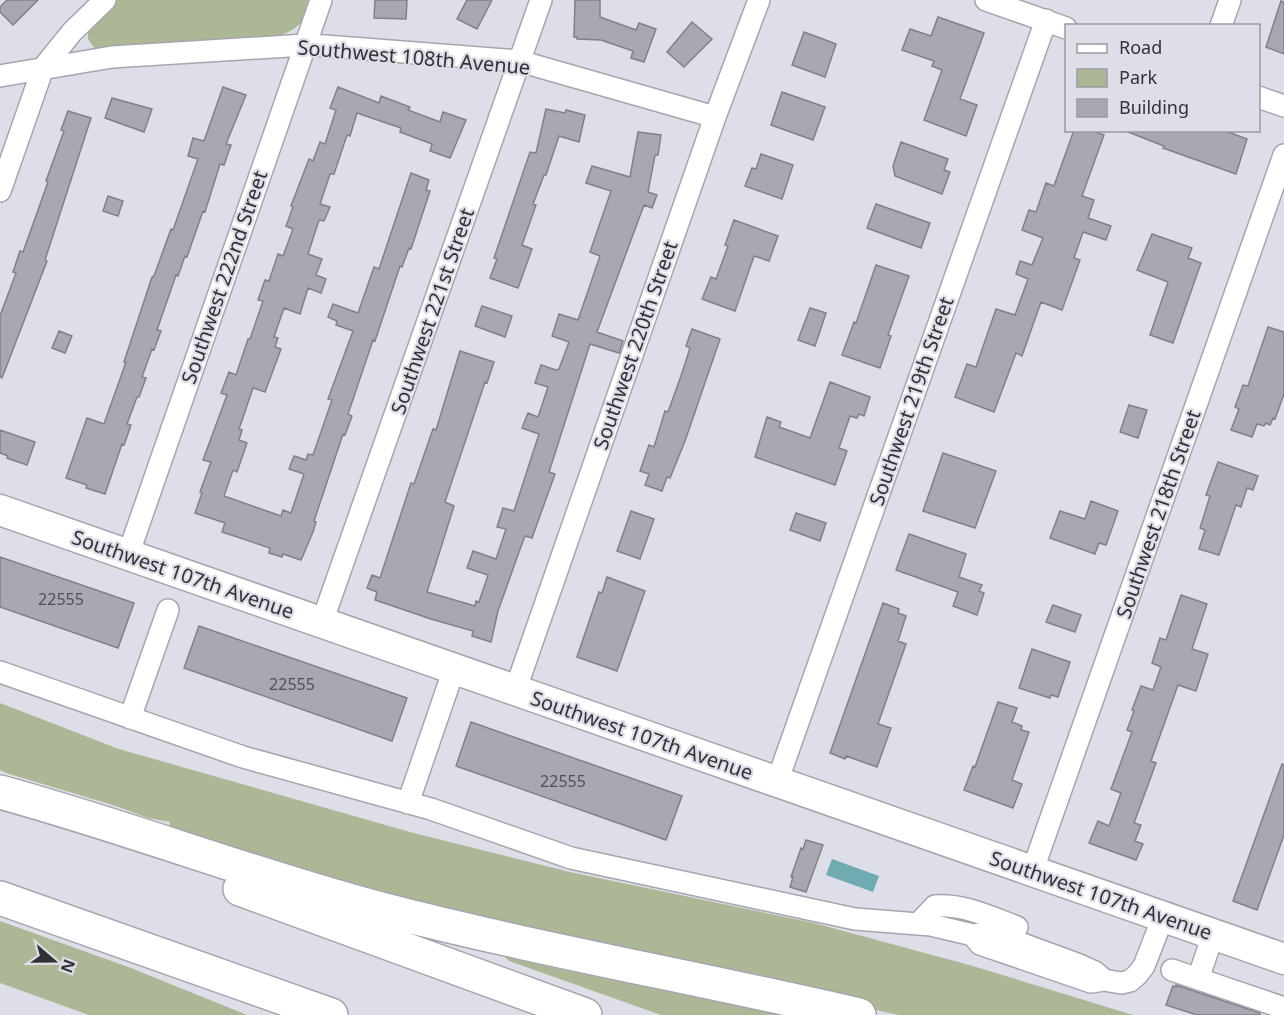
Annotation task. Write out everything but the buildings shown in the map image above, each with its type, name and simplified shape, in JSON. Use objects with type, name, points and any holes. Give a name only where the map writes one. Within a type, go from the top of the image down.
[{"type":"highway","points":[[0,792],[388,911],[548,949],[859,1015]]},
{"type":"highway","points":[[0,802],[585,1015]]},
{"type":"highway","points":[[0,898],[331,1015]]},
{"type":"highway","points":[[254,988],[284,1015]]},
{"type":"street","points":[[0,191],[43,68],[72,32],[105,0]]},
{"type":"street","name":"Southwest 222nd Street","points":[[128,555],[321,0]]},
{"type":"street","name":"Southwest 221st Street","points":[[322,622],[541,0]]},
{"type":"street","name":"Southwest 220th Street","points":[[515,691],[715,117],[759,0]]},
{"type":"street","points":[[986,0],[1065,28]]},
{"type":"street","points":[[1222,24],[1230,0]]},
{"type":"street","name":"Southwest 219th Street","points":[[777,782],[1046,20]]},
{"type":"street","name":"Southwest 108th Avenue","points":[[0,76],[112,57],[305,45],[519,62],[715,117]]},
{"type":"street","points":[[1260,98],[1284,106]]},
{"type":"street","name":"Southwest 218th Street","points":[[1032,872],[1284,155]]},
{"type":"street","name":"Southwest 107th Avenue","points":[[0,510],[1284,959]]},
{"type":"street","points":[[130,718],[168,610]]},
{"type":"street","points":[[408,803],[454,669]]},
{"type":"street","points":[[0,672],[265,764],[431,808],[571,858],[855,919],[947,927],[973,935],[990,932],[1086,968],[1104,980]]},
{"type":"street","points":[[918,924],[935,906],[950,905],[965,908],[1082,950],[1086,968]]},
{"type":"street","points":[[973,935],[980,944],[1091,982],[1104,980],[1121,983],[1130,981],[1137,975],[1149,956],[1163,917]]},
{"type":"street","points":[[1198,979],[1214,934]]},
{"type":"street","points":[[1172,970],[1284,1008]]},
{"type":"green space","points":[[117,0],[314,0],[302,22],[281,35],[95,49],[88,39],[88,30]]},
{"type":"green space","points":[[0,703],[119,749],[410,832],[570,872],[814,923],[973,966],[1133,1015],[899,1015],[485,926],[169,831],[170,822],[148,818],[6,773],[0,770]]},
{"type":"green space","points":[[0,921],[131,968],[247,1015],[89,1015],[0,983]]},
{"type":"green space","points":[[506,953],[830,1015],[661,1015],[509,961],[505,957]]},
{"type":"water","points":[[832,859],[879,876],[873,892],[826,875]]}]
